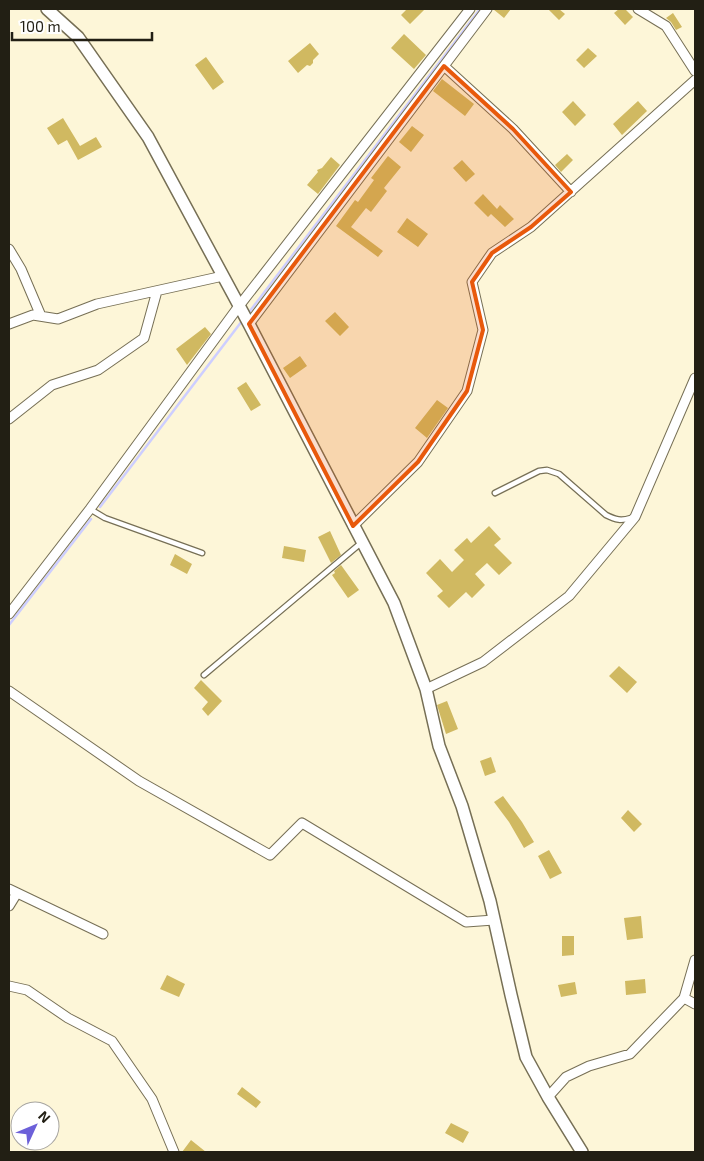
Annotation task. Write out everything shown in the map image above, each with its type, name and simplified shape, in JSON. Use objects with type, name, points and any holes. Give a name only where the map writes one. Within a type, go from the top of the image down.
[{"type":"street","points":[[47,9],[78,37],[148,137],[249,324],[394,604],[426,689],[439,746],[462,806],[490,901],[510,996],[526,1057],[582,1152]]},
{"type":"street","points":[[9,614],[470,9]]},
{"type":"street","points":[[249,324],[488,9]]},
{"type":"street","points":[[638,9],[666,26],[695,71]]},
{"type":"street","points":[[444,66],[513,129],[571,192]]},
{"type":"street","points":[[354,526],[418,462],[467,391],[483,330],[472,282],[492,253],[531,228],[695,80]]},
{"type":"street","points":[[9,249],[21,269],[41,316]]},
{"type":"street","points":[[9,324],[33,315],[58,318],[97,304],[223,276]]},
{"type":"street","points":[[9,419],[52,385],[98,370],[144,338],[157,291]]},
{"type":"street","points":[[426,689],[483,662],[569,596],[635,517],[695,378]]},
{"type":"street","points":[[9,691],[139,782],[270,856],[302,823],[466,922],[494,920]]},
{"type":"street","points":[[9,906],[13,891],[103,934]]},
{"type":"street","points":[[548,1097],[566,1077],[589,1066],[630,1054],[684,998],[695,960]]},
{"type":"street","points":[[9,986],[27,990],[68,1018],[112,1041],[152,1099],[174,1152]]},
{"type":"street","points":[[684,998],[695,1004]]},
{"type":"lane","points":[[495,493],[539,471],[547,470],[559,474],[606,515],[615,520],[622,521],[635,517]]},
{"type":"lane","points":[[90,509],[105,518],[202,553]]},
{"type":"lane","points":[[204,675],[362,542]]},
{"type":"highlighted area","points":[[444,66],[513,129],[571,192],[531,227],[492,253],[472,282],[483,330],[467,391],[418,462],[353,526],[249,324]]},
{"type":"building","points":[[407,9],[425,9],[410,24],[401,15]]},
{"type":"building","points":[[493,9],[511,9],[504,18]]},
{"type":"building","points":[[548,9],[559,9],[565,14],[559,20]]},
{"type":"building","points":[[619,9],[625,9],[633,17],[625,25],[614,13]]},
{"type":"building","points":[[673,13],[682,27],[676,30],[666,18]]},
{"type":"building","points":[[404,34],[426,55],[414,69],[391,48]]},
{"type":"building","points":[[310,43],[319,54],[310,66],[307,65],[298,73],[288,61]]},
{"type":"building","points":[[588,48],[597,56],[584,68],[576,60]]},
{"type":"building","points":[[206,57],[224,82],[213,90],[195,65]]},
{"type":"building","points":[[442,79],[474,104],[465,116],[433,91]]},
{"type":"building","points":[[573,101],[586,115],[575,126],[562,112]]},
{"type":"building","points":[[638,101],[647,111],[622,135],[613,124]]},
{"type":"building","points":[[63,118],[80,146],[96,137],[102,147],[78,160],[67,140],[58,145],[47,128]]},
{"type":"building","points":[[412,126],[424,135],[411,152],[399,142]]},
{"type":"building","points":[[567,154],[573,160],[561,172],[555,165]]},
{"type":"building","points":[[388,156],[401,167],[384,188],[387,191],[371,212],[366,208],[351,227],[383,251],[378,257],[336,226],[355,200],[358,202],[374,180],[371,178]]},
{"type":"building","points":[[331,157],[340,165],[318,194],[307,185],[318,172],[317,170],[322,168]]},
{"type":"building","points":[[462,160],[475,174],[466,182],[453,168]]},
{"type":"building","points":[[483,194],[497,209],[500,205],[514,219],[505,227],[491,214],[488,217],[474,203]]},
{"type":"building","points":[[407,218],[428,234],[418,247],[397,232]]},
{"type":"building","points":[[335,312],[349,327],[340,336],[325,321]]},
{"type":"building","points":[[205,327],[211,334],[187,365],[176,349]]},
{"type":"building","points":[[300,356],[307,366],[290,378],[283,368]]},
{"type":"building","points":[[246,382],[261,405],[251,411],[237,388]]},
{"type":"building","points":[[437,400],[448,408],[427,438],[415,428]]},
{"type":"building","points":[[489,526],[501,539],[494,545],[512,563],[499,575],[487,563],[475,574],[485,585],[472,598],[466,592],[449,608],[437,596],[443,591],[426,573],[440,559],[452,572],[464,560],[454,550],[467,538],[471,543]]},
{"type":"building","points":[[330,531],[341,555],[331,563],[318,537]]},
{"type":"building","points":[[284,546],[306,550],[304,562],[282,558]]},
{"type":"building","points":[[175,554],[192,564],[187,574],[170,565]]},
{"type":"building","points":[[341,565],[359,590],[348,598],[332,575]]},
{"type":"building","points":[[619,666],[637,682],[627,693],[609,676]]},
{"type":"building","points":[[201,680],[222,701],[208,716],[202,709],[208,702],[194,688]]},
{"type":"building","points":[[447,701],[458,729],[446,734],[437,705]]},
{"type":"building","points":[[491,757],[496,772],[485,776],[480,761]]},
{"type":"building","points":[[503,796],[534,842],[524,848],[509,822],[494,802]]},
{"type":"building","points":[[628,810],[642,824],[634,832],[621,818]]},
{"type":"building","points":[[549,850],[562,873],[550,879],[538,856]]},
{"type":"building","points":[[641,916],[643,938],[627,940],[624,918]]},
{"type":"building","points":[[562,936],[574,936],[574,955],[562,956]]},
{"type":"building","points":[[167,975],[185,984],[179,997],[160,989]]},
{"type":"building","points":[[645,979],[646,993],[626,995],[625,981]]},
{"type":"building","points":[[575,982],[577,994],[561,997],[558,985]]},
{"type":"building","points":[[242,1087],[261,1102],[256,1108],[237,1094]]},
{"type":"building","points":[[451,1123],[469,1132],[463,1143],[445,1133]]},
{"type":"building","points":[[191,1140],[206,1152],[182,1152]]},
{"type":"waterway","points":[[247,315],[480,9]]},
{"type":"waterway","points":[[100,507],[242,321]]},
{"type":"waterway","points":[[9,625],[91,519]]}]
